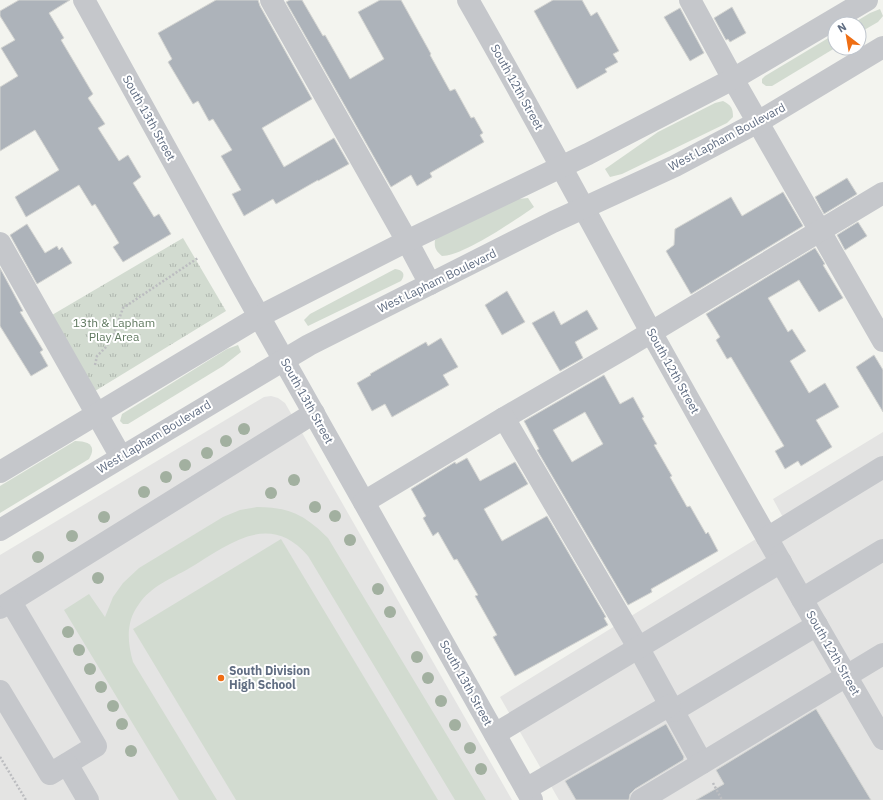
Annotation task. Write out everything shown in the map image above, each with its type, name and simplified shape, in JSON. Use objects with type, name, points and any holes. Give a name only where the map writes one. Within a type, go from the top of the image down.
[{"type":"street","name":"South 13th Street","points":[[84,0],[284,360],[529,794]]},
{"type":"street","points":[[271,0],[430,284]]},
{"type":"street","name":"South 12th Street","points":[[468,0],[562,166],[652,332],[767,538],[883,738]]},
{"type":"street","points":[[690,0],[733,79],[883,341]]},
{"type":"street","points":[[0,472],[260,316],[733,79],[867,0]]},
{"type":"street","name":"West Lapham Boulevard","points":[[0,530],[309,345],[584,207],[675,166],[758,122],[883,47]]},
{"type":"street","points":[[364,502],[652,332],[883,193]]},
{"type":"street","points":[[0,243],[121,457]]},
{"type":"street","points":[[0,691],[50,774],[96,746],[5,605],[314,413]]},
{"type":"street","points":[[504,418],[638,647],[702,763]]},
{"type":"street","points":[[767,538],[883,467]]},
{"type":"street","points":[[802,599],[883,550]]},
{"type":"street","points":[[495,734],[781,562]]},
{"type":"street","points":[[529,794],[671,708],[817,625]]},
{"type":"street","points":[[641,800],[883,654]]},
{"type":"street","points":[[67,764],[88,800]]},
{"type":"path","points":[[97,370],[95,366],[97,356],[106,347],[113,336],[123,308],[198,258]]},
{"type":"path","points":[[0,757],[26,800]]},
{"type":"shaded area","name":"South Division High School","points":[[271,396],[278,398],[285,403],[512,800],[0,800],[0,555],[264,397]]},
{"type":"shaded area","points":[[883,432],[883,800],[559,800],[500,697],[785,521],[773,499]]},
{"type":"green space","points":[[880,9],[883,16],[878,22],[867,28],[867,16],[865,16]]},
{"type":"green space","points":[[827,39],[827,53],[772,86],[766,86],[762,83],[762,79]]},
{"type":"green space","points":[[723,101],[730,105],[733,111],[733,117],[727,123],[622,174],[610,177],[605,169],[658,132],[715,103]]},
{"type":"green space","points":[[528,198],[534,207],[502,229],[462,250],[442,256],[438,253],[435,240],[440,236],[518,199]]},
{"type":"green space","name":"13th & Lapham Play Area","points":[[183,238],[226,311],[95,391],[52,315]]},
{"type":"green space","points":[[395,269],[400,270],[403,273],[401,281],[308,326],[304,320],[310,314]]},
{"type":"green space","points":[[238,345],[241,352],[223,366],[128,424],[123,424],[120,421],[122,414],[227,349]]},
{"type":"green space","points":[[75,441],[88,443],[90,445],[92,451],[89,459],[0,513],[0,486]]},
{"type":"green space","points":[[268,507],[296,514],[312,523],[328,538],[486,800],[455,800],[308,556],[293,542],[278,535],[263,534],[248,536],[233,542],[155,588],[144,598],[132,617],[129,639],[133,662],[217,800],[179,800],[64,610],[89,594],[105,617],[113,597],[123,583],[139,568],[223,517],[240,510]]},
{"type":"green space","points":[[281,539],[438,800],[236,800],[133,629]]},
{"type":"building","points":[[19,0],[70,0],[49,13],[64,38],[61,40],[93,94],[88,98],[105,124],[98,128],[119,161],[128,155],[141,177],[133,183],[154,217],[159,214],[171,234],[123,262],[113,247],[119,243],[95,204],[92,206],[79,185],[26,217],[15,197],[59,170],[35,130],[0,151],[0,87],[18,76],[1,48],[15,40],[0,16],[0,11]]},
{"type":"building","points":[[216,0],[258,0],[312,99],[262,128],[284,167],[334,138],[349,164],[276,204],[273,199],[244,216],[232,194],[241,190],[221,156],[232,150],[213,119],[209,121],[198,101],[193,104],[168,62],[172,59],[158,33]]},
{"type":"building","points":[[290,0],[302,0],[323,36],[325,35],[350,79],[384,59],[358,12],[380,0],[401,0],[450,91],[455,89],[471,118],[474,117],[483,133],[480,135],[484,142],[430,173],[432,177],[417,186],[411,175],[391,187],[286,2]]},
{"type":"building","points":[[553,0],[582,0],[591,16],[597,12],[619,51],[613,54],[618,62],[605,69],[607,72],[577,89],[534,11]]},
{"type":"building","points":[[732,7],[746,33],[730,42],[728,39],[726,40],[714,18]]},
{"type":"building","points":[[680,8],[704,53],[690,61],[664,17]]},
{"type":"building","points":[[847,178],[857,194],[824,214],[815,197]]},
{"type":"building","points":[[783,192],[803,226],[691,294],[666,251],[674,245],[675,229],[731,197],[742,216]]},
{"type":"building","points":[[858,222],[867,236],[845,250],[837,235]]},
{"type":"building","points":[[27,224],[45,253],[57,246],[59,250],[62,247],[72,263],[37,284],[10,235]]},
{"type":"building","points":[[815,248],[825,264],[823,265],[843,298],[819,312],[799,280],[768,298],[788,332],[792,329],[806,351],[790,361],[809,393],[825,383],[839,407],[816,420],[832,447],[801,466],[798,461],[785,469],[775,451],[784,446],[731,357],[727,359],[716,340],[720,337],[706,314]]},
{"type":"building","points":[[0,268],[23,311],[20,312],[43,350],[40,352],[48,366],[31,376],[0,326]]},
{"type":"building","points":[[507,291],[525,322],[502,335],[485,305]]},
{"type":"building","points":[[587,310],[598,329],[575,342],[583,358],[560,371],[532,323],[554,311],[561,325]]},
{"type":"building","points":[[441,338],[458,367],[443,375],[449,385],[392,417],[385,404],[372,411],[357,383],[426,342],[428,346]]},
{"type":"building","points":[[874,355],[883,370],[883,412],[856,367]]},
{"type":"building","points":[[604,375],[620,404],[633,397],[644,417],[642,418],[657,444],[654,445],[672,476],[670,477],[687,507],[690,506],[706,534],[708,532],[718,551],[651,589],[652,592],[628,605],[537,450],[539,449],[524,421]],"holes":[[[585,412],[603,444],[572,462],[553,430]]]},
{"type":"building","points":[[467,458],[480,481],[515,462],[528,484],[484,509],[502,541],[547,516],[606,617],[604,618],[608,625],[515,676],[493,637],[497,635],[475,596],[478,595],[457,559],[454,560],[438,532],[433,536],[423,518],[426,516],[411,489],[455,462],[456,464]]},
{"type":"building","points":[[816,709],[871,800],[696,800],[724,784],[716,770]]},
{"type":"building","points":[[666,724],[684,757],[683,760],[635,789],[630,794],[629,800],[576,800],[565,781]]},
{"type":"place","name":"South Division High School","points":[[221,678]]}]
